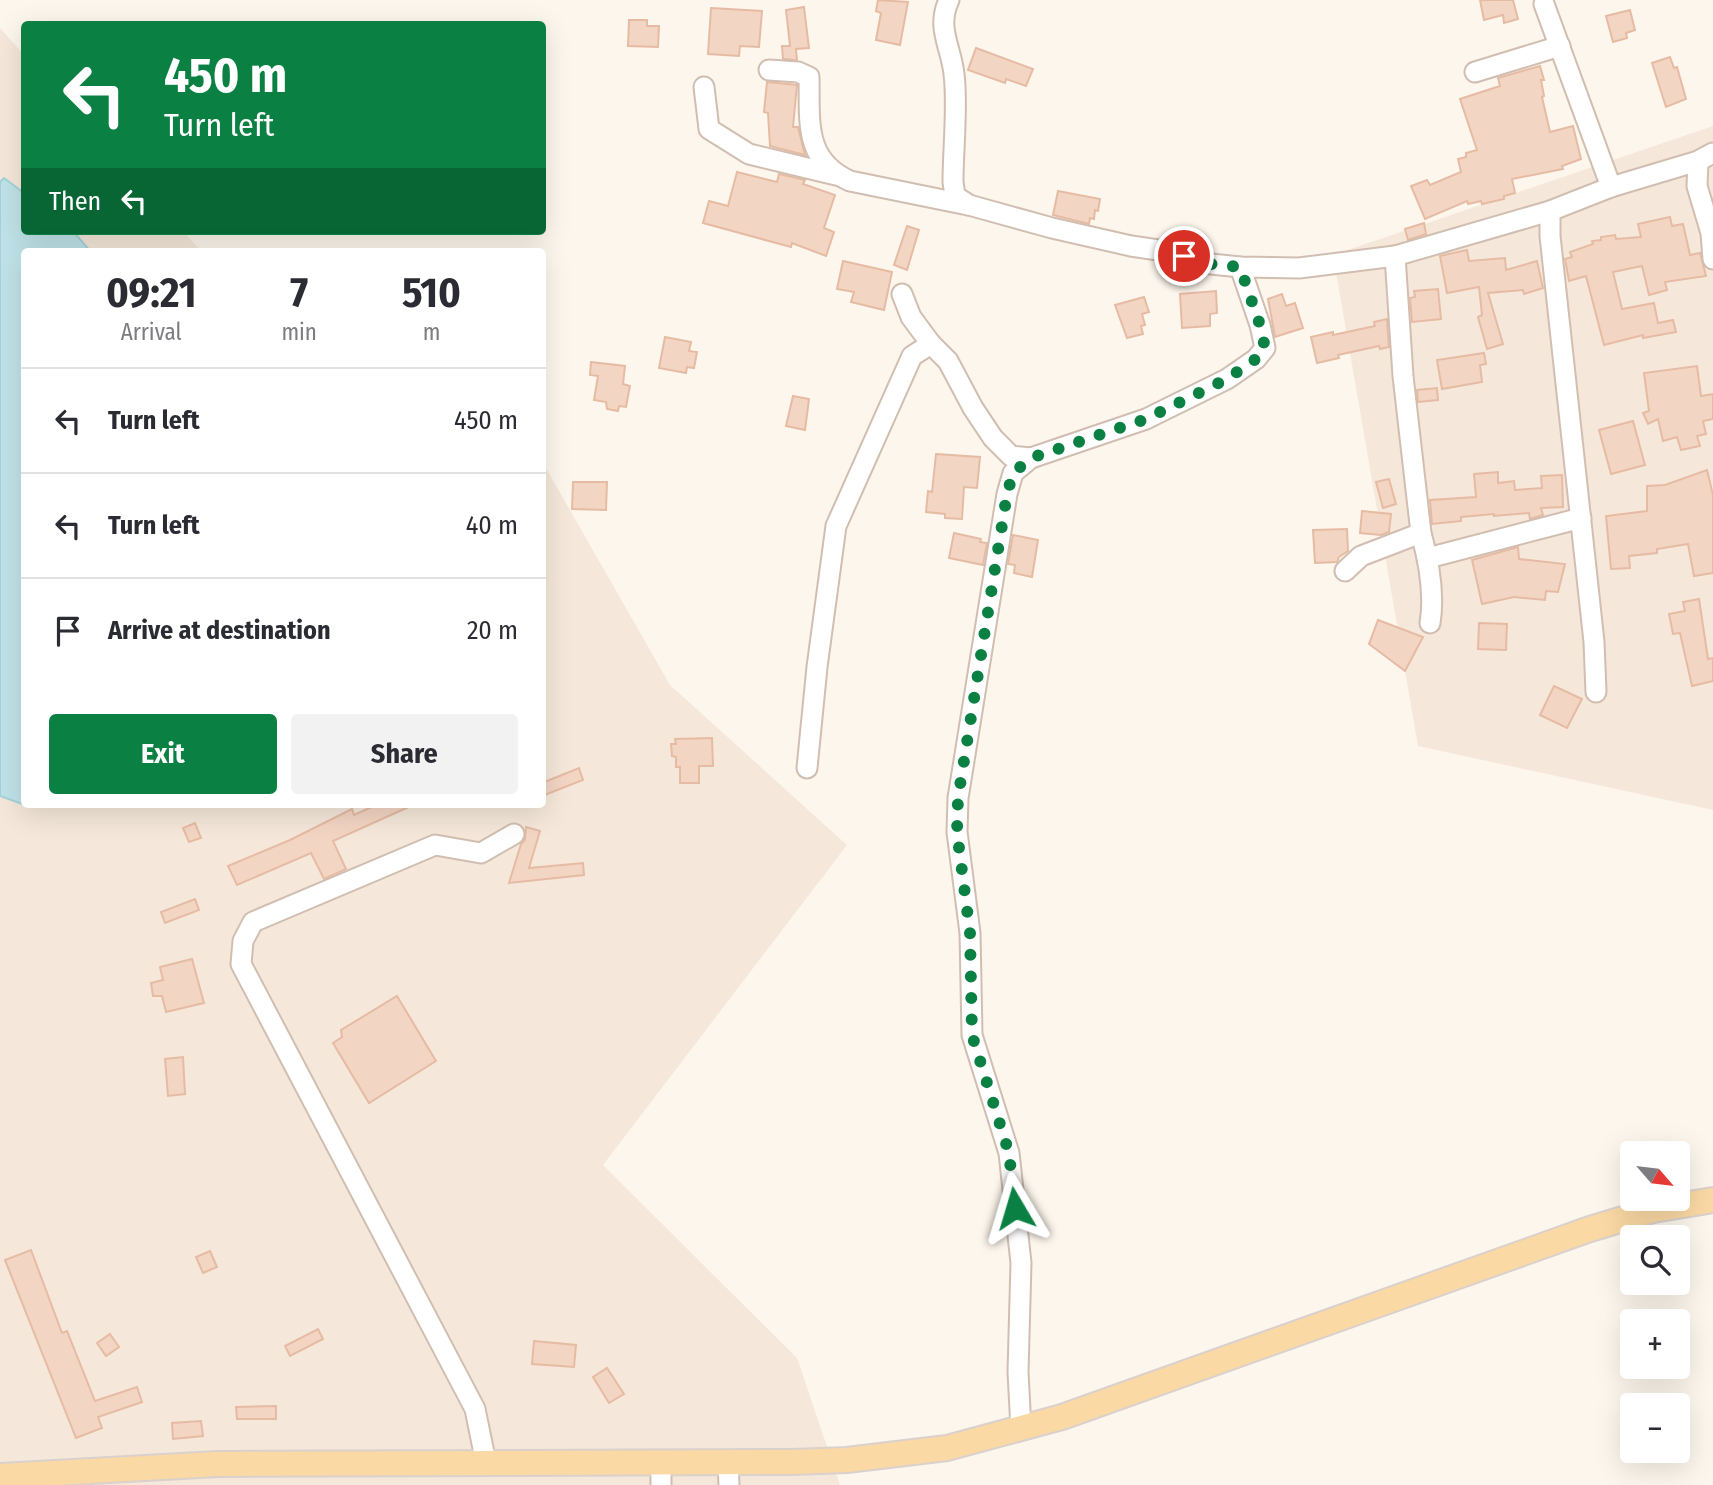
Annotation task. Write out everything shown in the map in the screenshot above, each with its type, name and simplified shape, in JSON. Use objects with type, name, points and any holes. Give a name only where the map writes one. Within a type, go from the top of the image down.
[{"type":"main road","points":[[0,1476],[218,1464],[486,1463],[661,1474],[728,1474],[947,1448],[1062,1417],[1590,1229],[1653,1210],[1713,1200]]},
{"type":"street","points":[[949,0],[944,10],[944,37],[954,73],[953,182],[955,196],[969,205]]},
{"type":"street","points":[[1544,4],[1611,187]]},
{"type":"street","points":[[1475,72],[1560,46]]},
{"type":"street","points":[[769,70],[798,72],[809,77],[812,144],[823,162],[837,176]]},
{"type":"street","points":[[704,87],[709,129],[750,154],[850,181],[969,205],[1052,228],[1166,251],[1211,264],[1240,267],[1299,268],[1395,256],[1550,211],[1611,187],[1705,157]]},
{"type":"street","points":[[1705,157],[1697,186],[1711,233],[1713,259]]},
{"type":"street","points":[[1550,211],[1550,236],[1594,642],[1596,692]]},
{"type":"street","points":[[1395,256],[1403,376],[1433,605],[1430,623]]},
{"type":"street","points":[[1021,1429],[1018,1372],[1021,1263],[1009,1153],[972,1035],[970,933],[957,832],[958,798],[1007,494],[1013,473],[1031,458],[1146,419],[1227,379],[1256,359],[1265,348],[1240,267]]},
{"type":"street","points":[[902,294],[911,317],[948,361],[972,408],[993,438],[1011,456],[1031,458]]},
{"type":"street","points":[[807,768],[836,526],[912,356],[931,344]]},
{"type":"street","points":[[1428,558],[1581,518]]},
{"type":"street","points":[[1345,571],[1361,556],[1422,533]]},
{"type":"street","points":[[486,1463],[475,1409],[241,964],[243,941],[253,922],[435,845],[481,853],[514,834]]},
{"type":"shaded area","points":[[0,28],[21,52],[21,235],[187,235],[198,248],[21,248],[21,808],[546,808],[546,468],[670,685],[847,845],[603,1165],[797,1358],[840,1485],[0,1485]]},
{"type":"shaded area","points":[[1713,126],[1713,810],[1418,746],[1333,255]]},
{"type":"water","points":[[4,178],[21,191],[21,235],[76,235],[88,248],[21,248],[21,804],[0,796],[0,182]]},
{"type":"building","points":[[878,0],[908,2],[900,45],[876,40],[881,13],[876,11]]},
{"type":"building","points":[[1480,0],[1513,0],[1518,19],[1504,23],[1503,15],[1484,20]]},
{"type":"building","points":[[804,7],[809,48],[796,49],[797,60],[783,59],[782,46],[790,46],[786,10]]},
{"type":"building","points":[[711,8],[762,11],[759,47],[740,46],[739,56],[708,54]]},
{"type":"building","points":[[1630,10],[1635,30],[1626,33],[1627,38],[1613,42],[1606,16]]},
{"type":"building","points":[[629,20],[647,20],[647,26],[659,26],[658,47],[628,46]]},
{"type":"building","points":[[976,48],[1033,69],[1026,86],[1006,79],[1005,83],[968,70]]},
{"type":"building","points":[[1670,57],[1674,68],[1677,67],[1686,99],[1666,107],[1652,63]]},
{"type":"building","points":[[1540,66],[1544,80],[1541,80],[1542,97],[1550,132],[1573,126],[1581,159],[1562,166],[1563,169],[1512,179],[1515,193],[1504,196],[1504,199],[1482,204],[1481,201],[1468,204],[1467,201],[1425,219],[1411,186],[1427,180],[1430,185],[1461,172],[1458,159],[1477,150],[1460,99],[1500,86],[1498,78]]},
{"type":"building","points":[[767,82],[797,85],[793,127],[798,127],[805,155],[770,146],[768,113],[764,112]]},
{"type":"building","points":[[737,172],[777,182],[779,174],[805,180],[803,184],[835,195],[824,228],[834,232],[826,256],[792,243],[791,247],[703,223],[709,201],[728,206]]},
{"type":"building","points":[[1058,191],[1100,199],[1094,219],[1090,218],[1089,224],[1053,215]]},
{"type":"building","points":[[1670,217],[1672,226],[1683,224],[1690,255],[1700,253],[1706,276],[1665,282],[1667,290],[1649,295],[1642,266],[1613,272],[1622,309],[1654,303],[1658,323],[1673,320],[1676,332],[1643,338],[1643,335],[1604,345],[1586,276],[1569,281],[1565,259],[1572,257],[1570,252],[1593,244],[1592,241],[1601,240],[1601,237],[1641,237],[1638,224]]},
{"type":"building","points":[[1424,223],[1426,234],[1408,240],[1405,229]]},
{"type":"building","points":[[907,226],[919,230],[907,270],[894,265]]},
{"type":"building","points":[[1467,250],[1469,261],[1505,258],[1506,270],[1537,261],[1543,288],[1524,294],[1523,290],[1488,293],[1503,344],[1487,349],[1478,317],[1482,315],[1479,287],[1447,293],[1440,256]]},
{"type":"building","points":[[843,261],[892,272],[884,310],[851,302],[854,292],[837,289]]},
{"type":"building","points":[[1438,289],[1441,319],[1412,322],[1410,298],[1415,297],[1414,291]]},
{"type":"building","points":[[1216,291],[1217,313],[1210,314],[1210,326],[1182,328],[1180,294]]},
{"type":"building","points":[[1282,294],[1286,306],[1295,303],[1303,328],[1275,337],[1268,299]]},
{"type":"building","points":[[1144,297],[1149,312],[1142,314],[1145,325],[1141,326],[1143,334],[1127,338],[1115,305]]},
{"type":"building","points":[[1387,319],[1389,347],[1380,349],[1379,346],[1338,355],[1339,358],[1317,363],[1311,337],[1375,326],[1374,322]]},
{"type":"building","points":[[665,337],[691,342],[689,351],[697,352],[694,368],[687,367],[686,373],[659,368]]},
{"type":"building","points":[[1484,353],[1486,364],[1480,365],[1482,382],[1442,389],[1437,360]]},
{"type":"building","points":[[591,362],[625,366],[623,384],[630,386],[626,407],[619,406],[618,411],[607,409],[606,402],[594,400],[598,376],[590,375]]},
{"type":"building","points":[[1697,366],[1701,396],[1713,394],[1713,419],[1703,421],[1706,434],[1697,436],[1700,446],[1681,450],[1677,437],[1663,441],[1658,419],[1648,424],[1643,413],[1649,411],[1644,373]]},
{"type":"building","points":[[1437,388],[1438,400],[1418,402],[1417,390]]},
{"type":"building","points":[[793,396],[809,399],[805,430],[786,426]]},
{"type":"building","points":[[1633,421],[1645,465],[1611,474],[1599,430]]},
{"type":"building","points":[[936,454],[980,457],[977,488],[964,487],[962,519],[945,518],[945,514],[926,512],[928,491],[932,492]]},
{"type":"building","points":[[1707,470],[1713,495],[1713,573],[1694,576],[1688,544],[1657,549],[1657,553],[1629,556],[1630,568],[1611,569],[1606,516],[1647,511],[1647,486],[1665,485]]},
{"type":"building","points":[[1498,472],[1498,483],[1514,481],[1515,490],[1542,488],[1541,476],[1562,475],[1563,507],[1541,508],[1543,515],[1530,519],[1529,513],[1494,514],[1461,517],[1461,521],[1432,524],[1430,500],[1476,497],[1474,474]]},
{"type":"building","points":[[1389,479],[1396,504],[1383,508],[1376,482]]},
{"type":"building","points":[[573,482],[607,482],[606,510],[572,509]]},
{"type":"building","points":[[1362,511],[1391,514],[1389,532],[1381,535],[1360,533]]},
{"type":"building","points":[[1347,529],[1348,551],[1339,557],[1337,562],[1315,563],[1313,530]]},
{"type":"building","points":[[954,533],[987,543],[983,565],[949,558]]},
{"type":"building","points":[[1013,535],[1038,540],[1032,577],[1014,573],[1015,565],[1008,564]]},
{"type":"building","points":[[1518,547],[1519,559],[1565,564],[1558,592],[1546,591],[1545,600],[1514,597],[1482,604],[1472,560]]},
{"type":"building","points":[[1699,599],[1708,659],[1713,658],[1713,681],[1692,686],[1680,633],[1673,634],[1669,614],[1685,611],[1683,602]]},
{"type":"building","points":[[1378,620],[1423,637],[1405,671],[1369,644]]},
{"type":"building","points":[[1479,623],[1507,624],[1506,650],[1478,649]]},
{"type":"building","points":[[1554,686],[1582,699],[1567,728],[1540,715]]},
{"type":"building","points":[[712,738],[713,766],[699,766],[699,783],[680,783],[680,767],[676,767],[676,757],[672,756],[671,744],[676,744],[675,739]]},
{"type":"building","points":[[579,768],[583,780],[546,794],[546,781]]},
{"type":"building","points":[[369,808],[406,808],[333,841],[346,869],[324,879],[311,853],[237,885],[228,866],[290,840],[352,809],[354,815]]},
{"type":"building","points":[[195,823],[201,838],[189,842],[183,828]]},
{"type":"building","points":[[526,827],[540,831],[529,868],[583,863],[584,875],[509,883],[521,844],[525,840]]},
{"type":"building","points":[[195,899],[199,910],[165,923],[161,912]]},
{"type":"building","points":[[192,959],[204,1003],[166,1012],[162,996],[153,996],[151,983],[163,980],[160,967]]},
{"type":"building","points":[[397,996],[436,1061],[369,1103],[333,1043],[342,1037],[341,1030]]},
{"type":"building","points":[[183,1057],[185,1094],[168,1096],[165,1059]]},
{"type":"building","points":[[31,1250],[62,1333],[67,1331],[95,1401],[137,1387],[142,1402],[98,1417],[102,1428],[76,1438],[5,1260]]},
{"type":"building","points":[[210,1251],[217,1267],[203,1273],[196,1257]]},
{"type":"building","points":[[318,1329],[323,1339],[290,1356],[285,1346]]},
{"type":"building","points":[[110,1334],[119,1347],[106,1356],[97,1343]]},
{"type":"building","points":[[534,1341],[576,1345],[574,1367],[532,1364]]},
{"type":"building","points":[[607,1368],[624,1394],[609,1403],[593,1377]]},
{"type":"building","points":[[276,1406],[276,1419],[237,1419],[236,1407]]},
{"type":"building","points":[[201,1421],[203,1436],[173,1439],[172,1423]]},
{"type":"route","points":[[1015,1208],[1009,1153],[972,1035],[970,933],[957,832],[958,798],[1007,494],[1013,473],[1031,458],[1146,419],[1227,379],[1256,359],[1265,348],[1240,267],[1211,264],[1184,256]]}]
